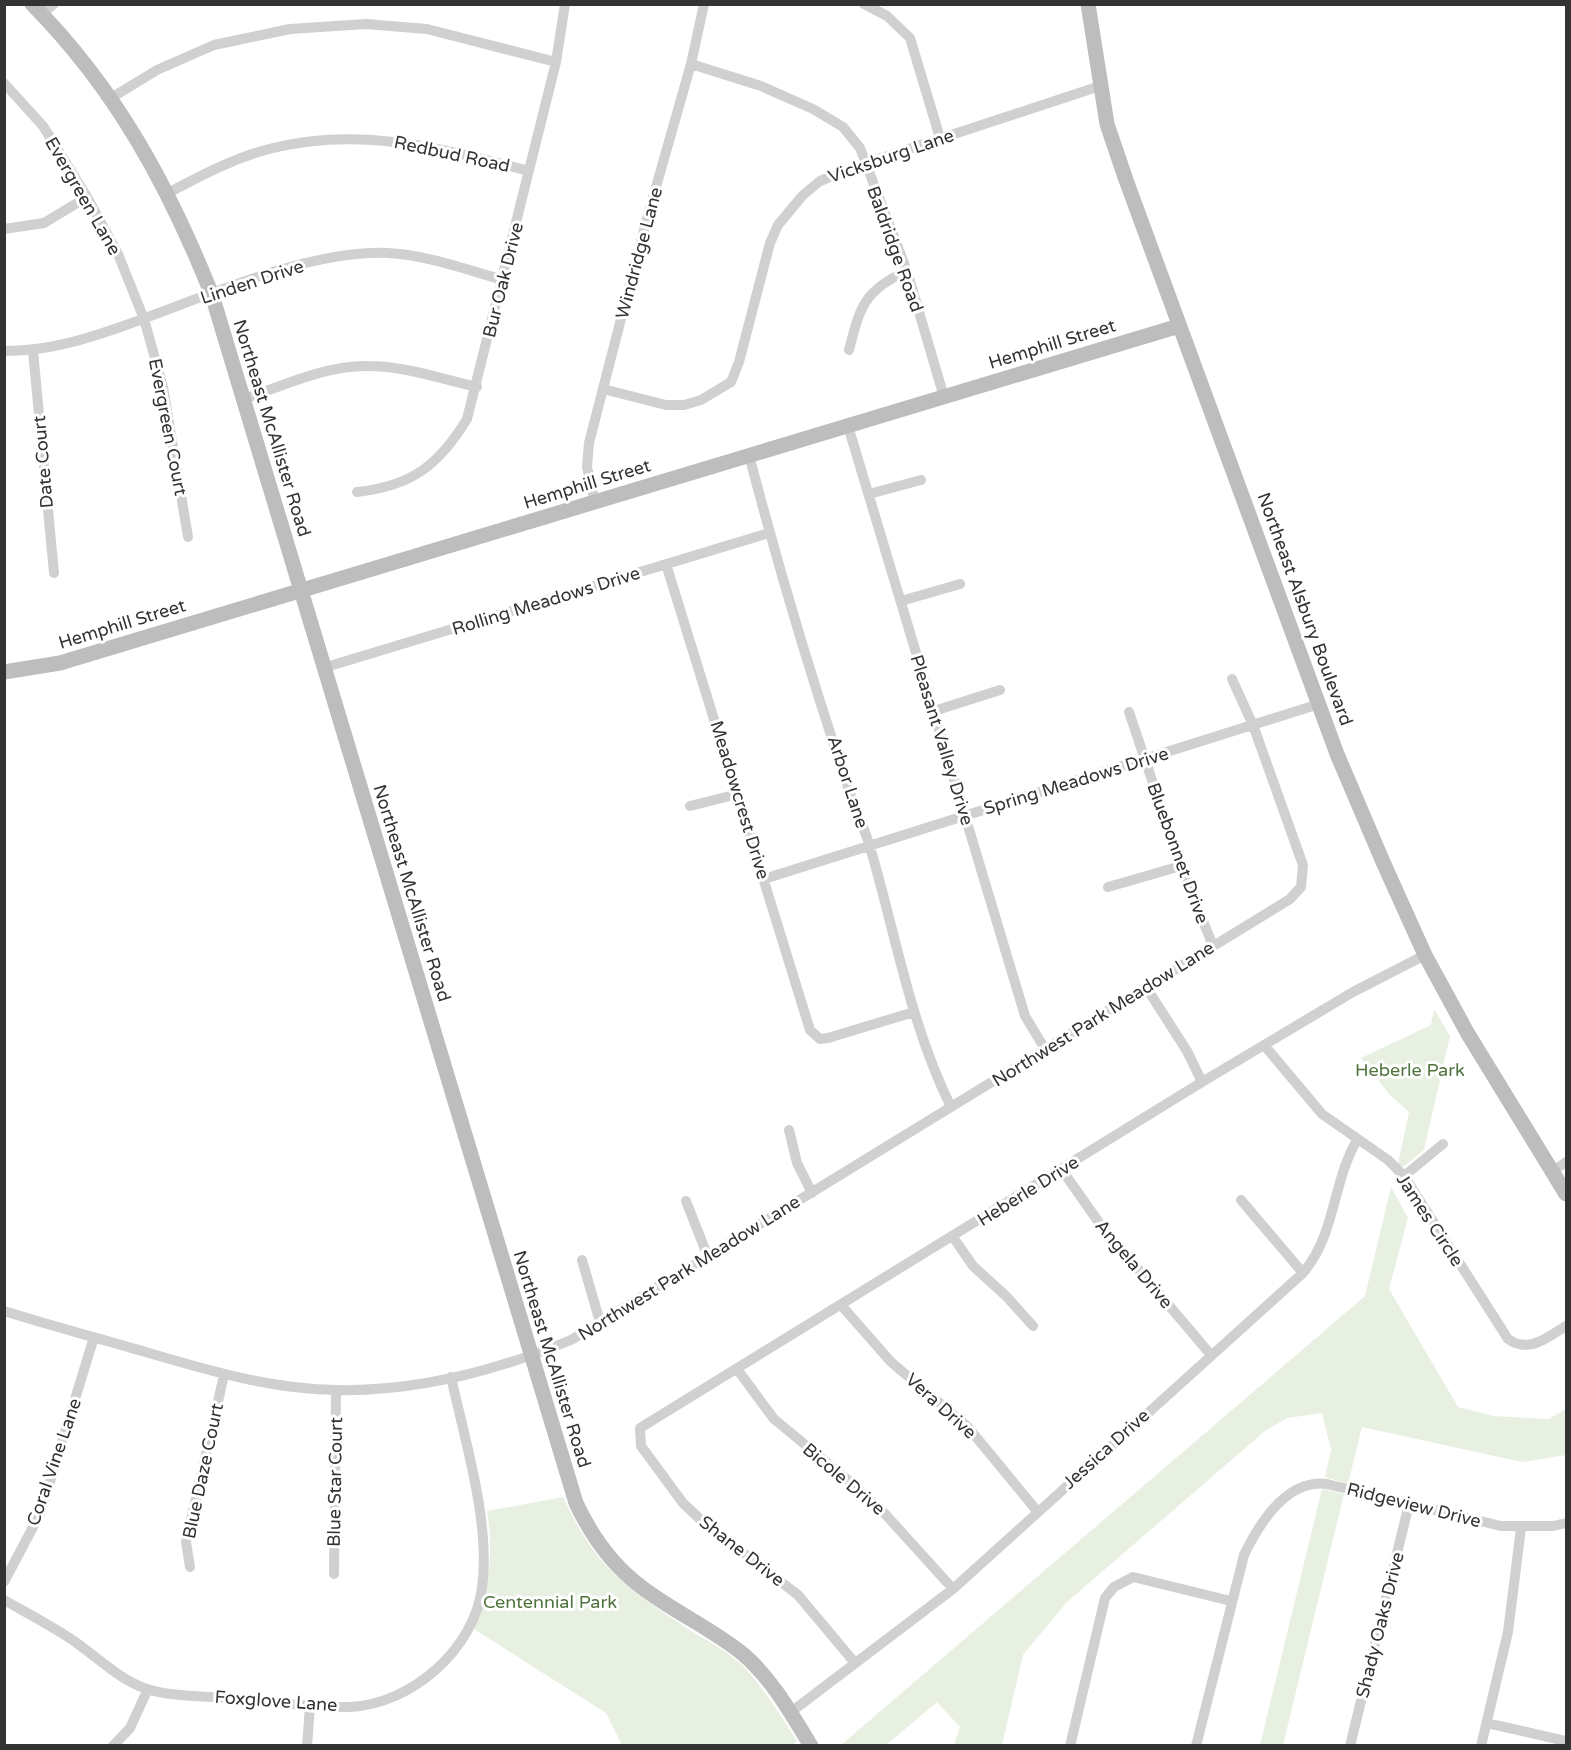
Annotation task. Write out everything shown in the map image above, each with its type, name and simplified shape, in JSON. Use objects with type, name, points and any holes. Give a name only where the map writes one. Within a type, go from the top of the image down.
[{"type":"street","points":[[36,9],[54,4]]},
{"type":"street","name":"Bur Oak Drive","points":[[357,492],[383,489],[412,479],[433,464],[451,446],[467,419],[477,387],[556,62],[565,4]]},
{"type":"street","name":"Windridge Lane","points":[[595,502],[588,459],[589,443],[646,222],[691,64],[704,4]]},
{"type":"street","points":[[864,4],[887,16],[910,38],[940,138]]},
{"type":"street","name":"Northeast Alsbury Boulevard","points":[[1088,4],[1107,124],[1319,704],[1380,854],[1425,955],[1468,1034],[1566,1194]]},
{"type":"street","name":"Northeast McAllister Road","points":[[36,9],[111,98],[143,147],[168,193],[212,295],[576,1503],[588,1528],[604,1550],[641,1587],[743,1655],[766,1677],[791,1712],[810,1745]]},
{"type":"street","points":[[111,98],[157,70],[214,45],[290,29],[366,24],[427,30],[556,62]]},
{"type":"street","name":"Baldridge Road","points":[[691,64],[761,86],[813,109],[843,127],[860,148],[863,164],[907,271],[944,397]]},
{"type":"street","name":"Evergreen Lane","points":[[4,83],[43,126],[87,197],[118,254],[144,319]]},
{"type":"street","name":"Vicksburg Lane","points":[[603,389],[666,405],[684,405],[701,400],[730,382],[739,362],[770,243],[778,225],[803,195],[820,181],[863,164],[1100,86]]},
{"type":"street","name":"Redbud Road","points":[[168,193],[221,166],[273,148],[330,138],[383,139],[434,146],[530,171]]},
{"type":"street","points":[[4,229],[44,223],[87,197]]},
{"type":"street","name":"Linden Drive","points":[[4,351],[33,351],[77,342],[303,264],[342,255],[389,252],[503,279]]},
{"type":"street","points":[[849,350],[858,316],[867,298],[885,280],[907,271]]},
{"type":"street","name":"Evergreen Court","points":[[144,319],[163,387],[188,537]]},
{"type":"street","name":"Hemphill Street","points":[[4,672],[60,663],[1179,326]]},
{"type":"street","name":"Date Court","points":[[33,351],[54,573]]},
{"type":"street","points":[[244,399],[332,370],[367,366],[399,368],[477,387]]},
{"type":"street","name":"Pleasant Valley Drive","points":[[848,426],[1025,1016],[1045,1049]]},
{"type":"street","name":"Arbor Lane","points":[[749,455],[769,533],[851,796],[870,846],[914,1012],[931,1066],[951,1107]]},
{"type":"street","points":[[869,494],[921,480]]},
{"type":"street","name":"Rolling Meadows Drive","points":[[323,668],[769,533]]},
{"type":"street","name":"Meadowcrest Drive","points":[[666,564],[810,1030],[820,1039],[828,1038],[914,1012]]},
{"type":"street","points":[[901,601],[960,584]]},
{"type":"street","points":[[1232,679],[1253,725]]},
{"type":"street","points":[[934,711],[1000,690]]},
{"type":"street","name":"Spring Meadows Drive","points":[[764,879],[1319,704]]},
{"type":"street","name":"Bluebonnet Drive","points":[[1129,712],[1181,866],[1213,946]]},
{"type":"street","name":"Northwest Park Meadow Lane","points":[[4,1311],[224,1375],[283,1386],[336,1390],[406,1385],[452,1377],[531,1357],[571,1341],[1290,899],[1301,886],[1303,865],[1253,725]]},
{"type":"street","points":[[690,807],[738,794]]},
{"type":"street","points":[[1108,887],[1181,866]]},
{"type":"street","name":"Heberle Drive","points":[[638,1434],[645,1424],[954,1237],[1202,1082],[1353,992],[1425,955]]},
{"type":"street","points":[[1146,987],[1187,1051],[1202,1082]]},
{"type":"street","name":"James Circle","points":[[1264,1045],[1322,1114],[1388,1160],[1404,1176],[1508,1340],[1521,1345],[1536,1345],[1566,1326]]},
{"type":"street","points":[[789,1130],[797,1163],[812,1193]]},
{"type":"street","name":"Jessica Drive","points":[[791,1712],[952,1588],[1303,1273],[1322,1246],[1344,1166],[1358,1140]]},
{"type":"street","points":[[1404,1176],[1443,1144]]},
{"type":"street","points":[[1553,1171],[1566,1162]]},
{"type":"street","name":"Angela Drive","points":[[1062,1170],[1100,1224],[1211,1355]]},
{"type":"street","points":[[1241,1200],[1303,1273]]},
{"type":"street","points":[[686,1201],[708,1257]]},
{"type":"street","points":[[954,1237],[973,1266],[1006,1296],[1033,1326]]},
{"type":"street","points":[[582,1260],[600,1322]]},
{"type":"street","name":"Vera Drive","points":[[842,1305],[891,1362],[967,1426],[1037,1511]]},
{"type":"street","name":"Coral Vine Lane","points":[[4,1582],[40,1514],[94,1337]]},
{"type":"street","name":"Bicole Drive","points":[[737,1369],[774,1419],[855,1485],[886,1515],[952,1588]]},
{"type":"street","name":"Blue Daze Court","points":[[190,1567],[186,1542],[224,1375]]},
{"type":"street","name":"Foxglove Lane","points":[[4,1600],[148,1689],[310,1706],[352,1707],[381,1700],[410,1688],[433,1673],[453,1652],[471,1623],[482,1590],[485,1561],[483,1531],[452,1377]]},
{"type":"street","name":"Blue Star Court","points":[[334,1574],[336,1390]]},
{"type":"street","name":"Shane Drive","points":[[638,1434],[641,1446],[691,1510],[798,1595],[855,1663]]},
{"type":"street","name":"Ridgeview Drive","points":[[1196,1746],[1244,1555],[1254,1535],[1271,1513],[1285,1497],[1303,1486],[1315,1483],[1501,1526],[1521,1528],[1566,1523]]},
{"type":"street","name":"Shady Oaks Drive","points":[[1350,1746],[1409,1504]]},
{"type":"street","points":[[1481,1746],[1508,1632],[1521,1528]]},
{"type":"street","points":[[1070,1746],[1105,1598],[1114,1587],[1133,1577],[1231,1601]]},
{"type":"street","points":[[113,1746],[130,1728],[148,1689]]},
{"type":"street","points":[[307,1746],[310,1706]]},
{"type":"street","points":[[1487,1723],[1566,1741]]},
{"type":"green space","name":"Heberle Park","points":[[1434,1009],[1450,1036],[1424,1150],[1403,1167],[1398,1164],[1409,1112],[1389,1094],[1361,1058],[1431,1025]]},
{"type":"green space","points":[[1391,1187],[1408,1218],[1389,1289],[1458,1407],[1494,1416],[1549,1419],[1566,1409],[1566,1455],[1522,1462],[1362,1427],[1348,1484],[1325,1477],[1331,1450],[1322,1413],[1287,1418],[1265,1431],[1067,1602],[1023,1655],[1002,1745],[954,1745],[960,1727],[937,1702],[886,1745],[841,1745],[1365,1296]]},
{"type":"green space","points":[[1322,1489],[1344,1494],[1283,1745],[1260,1745]]},
{"type":"green space","name":"Centennial Park","points":[[563,1497],[588,1543],[615,1575],[648,1601],[737,1661],[765,1693],[797,1741],[790,1746],[622,1745],[606,1713],[474,1629],[489,1571],[490,1542],[487,1511]]}]
